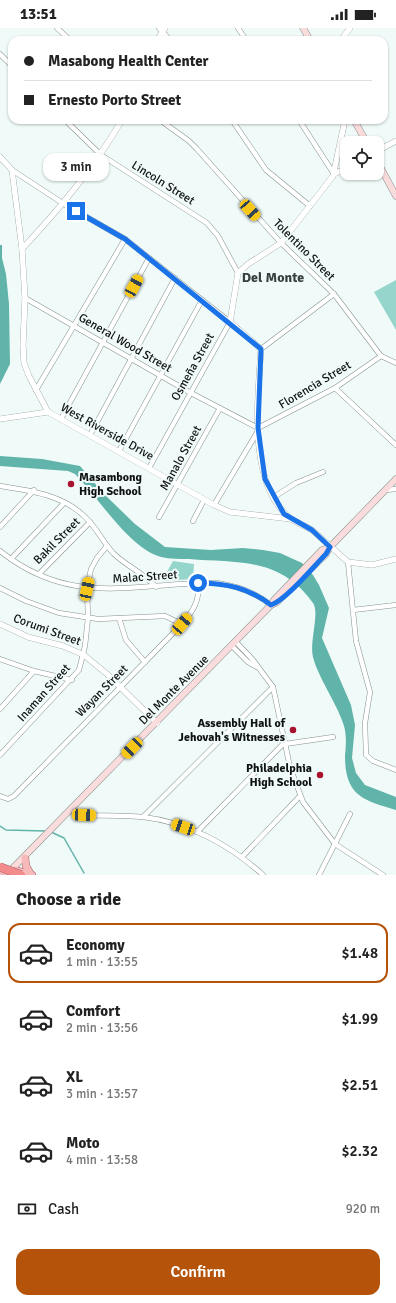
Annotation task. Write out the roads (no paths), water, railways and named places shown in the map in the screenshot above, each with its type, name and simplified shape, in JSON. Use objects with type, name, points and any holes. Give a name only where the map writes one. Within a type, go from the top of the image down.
[{"type":"highway","points":[[5,871],[21,875]]},
{"type":"main road","points":[[356,124],[363,136]]},
{"type":"main road","points":[[384,174],[396,196]]},
{"type":"main road","name":"Del Monte Avenue","points":[[5,871],[24,858],[72,810],[271,605],[276,603],[316,561],[326,554],[330,547],[396,479]]},
{"type":"main road","points":[[24,858],[26,866],[32,875]]},
{"type":"main road","points":[[5,871],[32,875]]},
{"type":"street","points":[[57,28],[66,36]]},
{"type":"street","points":[[0,54],[8,62]]},
{"type":"street","name":"Lincoln Street","points":[[69,124],[101,155],[207,223],[218,236],[238,273]]},
{"type":"street","points":[[22,249],[64,204],[101,155],[120,124]]},
{"type":"street","name":"Tolentino Street","points":[[165,124],[197,149],[281,243],[334,294],[381,356],[396,363]]},
{"type":"street","points":[[235,124],[266,170],[310,206]]},
{"type":"street","points":[[302,124],[334,174]]},
{"type":"street","points":[[238,273],[248,264],[281,243],[334,174],[344,124]]},
{"type":"street","points":[[384,147],[396,141]]},
{"type":"street","points":[[0,157],[12,170],[64,204],[125,239],[230,322],[261,349]]},
{"type":"street","name":"West Riverside Drive","points":[[12,170],[22,249],[25,298],[23,345],[24,363],[48,412],[214,505],[230,512],[291,519],[312,530],[348,562]]},
{"type":"street","points":[[334,174],[340,171]]},
{"type":"street","points":[[36,390],[73,324],[125,239]]},
{"type":"street","points":[[61,419],[149,258]]},
{"type":"street","name":"Osmeña Street","points":[[148,468],[230,322],[238,273]]},
{"type":"street","points":[[90,435],[175,278]]},
{"type":"street","points":[[261,349],[334,294]]},
{"type":"street","name":"General Wood Street","points":[[25,298],[258,430]]},
{"type":"street","points":[[119,451],[202,300]]},
{"type":"street","points":[[261,349],[258,430],[265,479],[284,514],[291,519]]},
{"type":"street","name":"Florencia Street","points":[[258,430],[335,388],[381,356]]},
{"type":"street","points":[[335,388],[396,445]]},
{"type":"street","name":"Manalo Street","points":[[159,517],[220,408]]},
{"type":"street","points":[[0,419],[48,412]]},
{"type":"street","points":[[214,505],[258,430]]},
{"type":"street","points":[[274,497],[296,483],[323,472]]},
{"type":"street","points":[[0,486],[34,490],[49,495],[83,515],[90,522],[107,546],[123,562],[147,577],[156,587]]},
{"type":"street","points":[[385,490],[396,489]]},
{"type":"street","points":[[0,527],[34,490]]},
{"type":"street","points":[[193,521],[204,500]]},
{"type":"street","points":[[12,559],[64,503]]},
{"type":"street","name":"Bakil Street","points":[[39,574],[90,522]]},
{"type":"street","name":"Inaman Street","points":[[0,755],[72,680],[79,670],[84,655],[88,618],[87,589],[93,563],[107,546]]},
{"type":"street","name":"Malac Street","points":[[0,551],[39,574],[53,580],[87,589],[156,587],[198,583],[234,586],[258,596],[271,605]]},
{"type":"street","points":[[396,559],[372,565],[348,562],[356,641],[370,692],[365,723],[366,755],[373,761],[396,770]]},
{"type":"street","name":"Wayan Street","points":[[1,796],[8,799],[17,793],[182,624],[195,607],[198,599],[198,583]]},
{"type":"street","points":[[0,588],[40,607],[59,613],[88,618],[165,616],[182,624]]},
{"type":"street","points":[[353,610],[396,605]]},
{"type":"street","points":[[119,618],[126,640],[145,662]]},
{"type":"street","name":"Corumi Street","points":[[0,624],[28,637],[64,646],[84,655],[157,723]]},
{"type":"street","points":[[234,644],[259,668],[273,687],[279,709],[285,743],[300,796],[309,812],[335,844],[377,874],[383,875]]},
{"type":"street","points":[[1,661],[72,680]]},
{"type":"street","points":[[0,709],[34,671]]},
{"type":"street","points":[[143,817],[273,687]]},
{"type":"street","points":[[197,832],[285,743],[333,737]]},
{"type":"street","points":[[242,857],[300,796]]},
{"type":"street","points":[[72,810],[79,815],[143,817],[168,822],[197,832],[242,857],[263,875]]},
{"type":"street","points":[[319,875],[350,814]]},
{"type":"waterway","points":[[0,826],[6,830],[45,831]]},
{"type":"waterway","points":[[51,832],[64,838],[84,873]]},
{"type":"place","name":"Masambong High School","points":[[71,484]]},
{"type":"place","name":"Assembly Hall of Jehovah's Witnesses","points":[[293,730]]},
{"type":"place","name":"Philadelphia High School","points":[[320,775]]},
{"type":"district","name":"Del Monte","points":[[273,277]]}]
